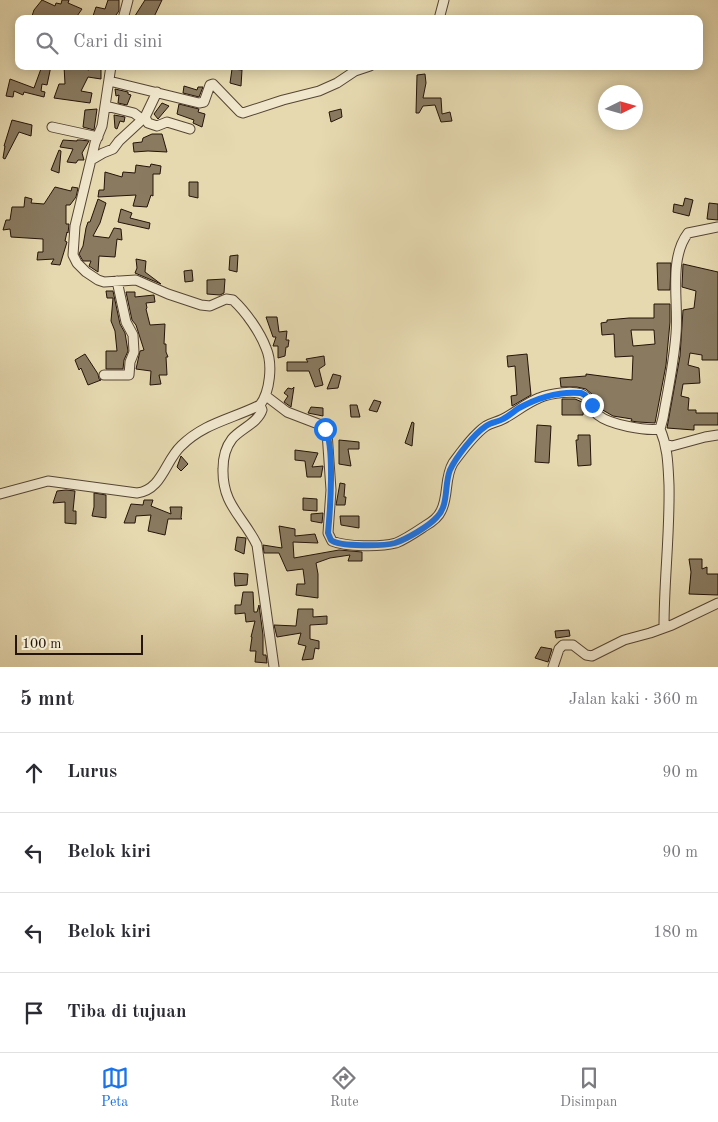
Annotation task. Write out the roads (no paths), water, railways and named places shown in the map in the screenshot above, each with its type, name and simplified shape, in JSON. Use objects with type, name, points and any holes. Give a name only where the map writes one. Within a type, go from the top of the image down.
[{"type":"street","points":[[124,15],[128,0]]},
{"type":"street","points":[[439,15],[444,0]]},
{"type":"street","points":[[0,494],[48,481],[143,492],[156,483],[181,446],[193,436],[211,424],[260,405],[266,396],[269,383],[266,349],[243,311],[233,300],[226,299],[210,306],[201,305],[168,294],[139,281],[104,282],[86,272],[77,263],[73,255],[75,226],[91,160],[102,126],[110,70]]},
{"type":"street","points":[[109,82],[202,102],[205,100],[210,85],[213,84],[243,113],[325,89],[358,70]]},
{"type":"street","points":[[91,160],[113,150],[119,141],[144,119],[157,92]]},
{"type":"street","points":[[106,106],[136,114],[154,126],[167,122],[190,129]]},
{"type":"street","points":[[52,127],[98,137]]},
{"type":"street","points":[[664,628],[664,598],[670,515],[667,445],[660,429],[665,410],[676,334],[677,258],[688,233],[718,227]]},
{"type":"street","points":[[104,375],[129,375],[130,362],[134,352],[133,334],[126,322],[117,281]]},
{"type":"street","points":[[266,396],[287,412],[322,425],[327,432],[331,490],[328,533],[332,540],[342,543],[374,545],[396,543],[433,521],[442,510],[450,469],[476,435],[486,426],[503,419],[539,398],[557,393],[581,393],[585,395],[598,415],[616,424],[639,429],[660,429]]},
{"type":"street","points":[[260,405],[262,410],[259,416],[233,438],[226,447],[223,478],[226,497],[257,545],[274,667]]},
{"type":"street","points":[[667,445],[672,446],[705,437],[718,436]]},
{"type":"street","points":[[553,667],[559,649],[563,645],[573,645],[590,656],[624,640],[650,633],[681,621],[718,603]]}]
